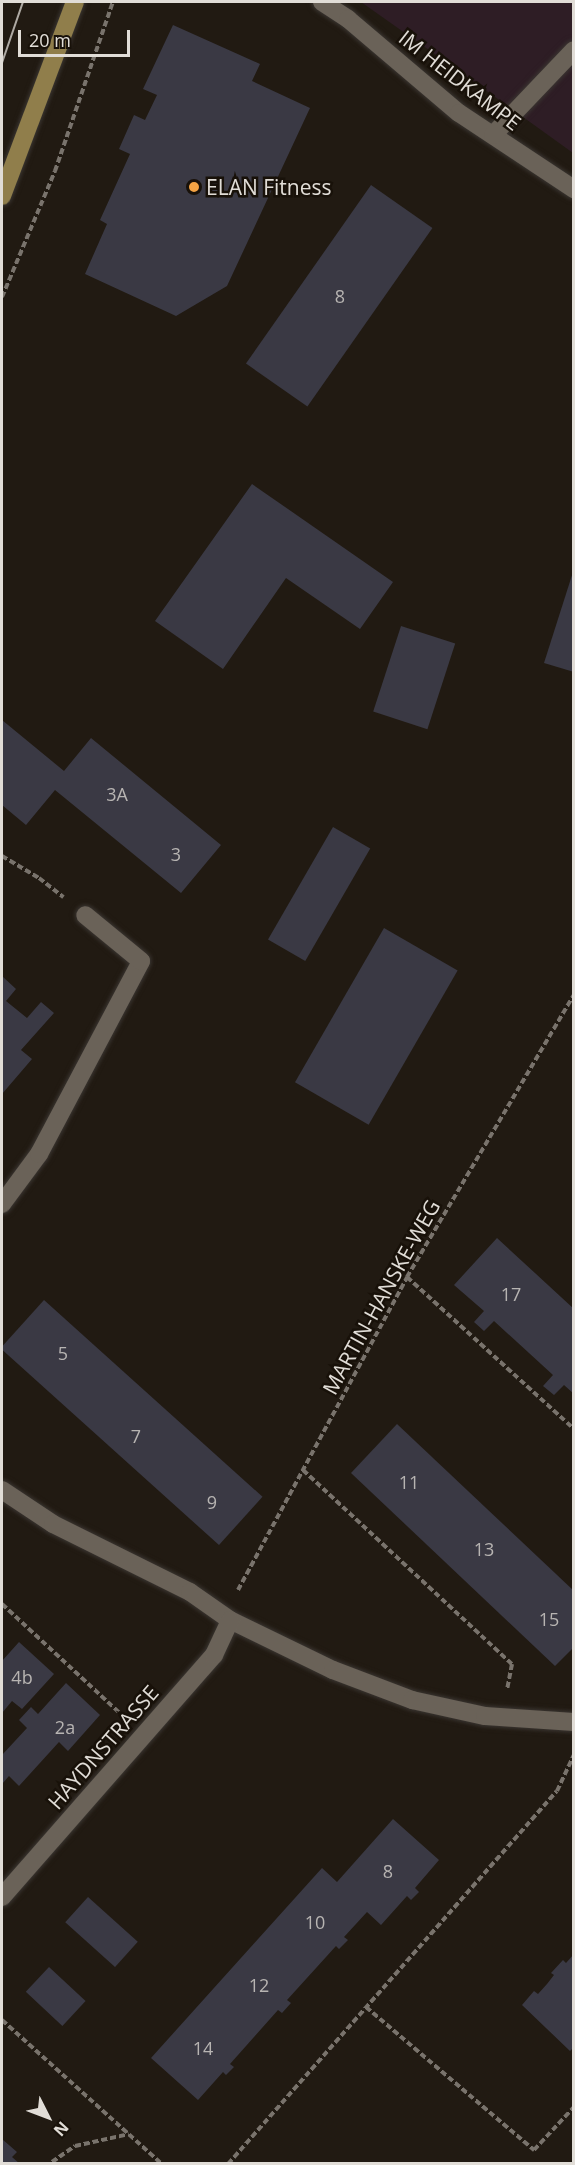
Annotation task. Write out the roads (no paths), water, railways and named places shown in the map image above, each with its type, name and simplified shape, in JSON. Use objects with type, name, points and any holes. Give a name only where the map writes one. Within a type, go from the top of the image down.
[{"type":"main road","points":[[2,196],[75,2]]},
{"type":"street","name":"IM HEIDKAMPE","points":[[322,2],[348,19],[459,113],[573,189]]},
{"type":"street","points":[[492,135],[573,50]]},
{"type":"street","points":[[2,1204],[39,1154],[141,961],[85,915]]},
{"type":"street","points":[[2,1490],[53,1524],[190,1592],[230,1620],[333,1670],[412,1700],[501,1717],[573,1722]]},
{"type":"street","name":"HAYDNSTRASSE","points":[[2,1897],[214,1655],[230,1620]]},
{"type":"tram line","points":[[2,63],[23,2]]},
{"type":"place","name":"ELAN Fitness","points":[[194,187]]}]
